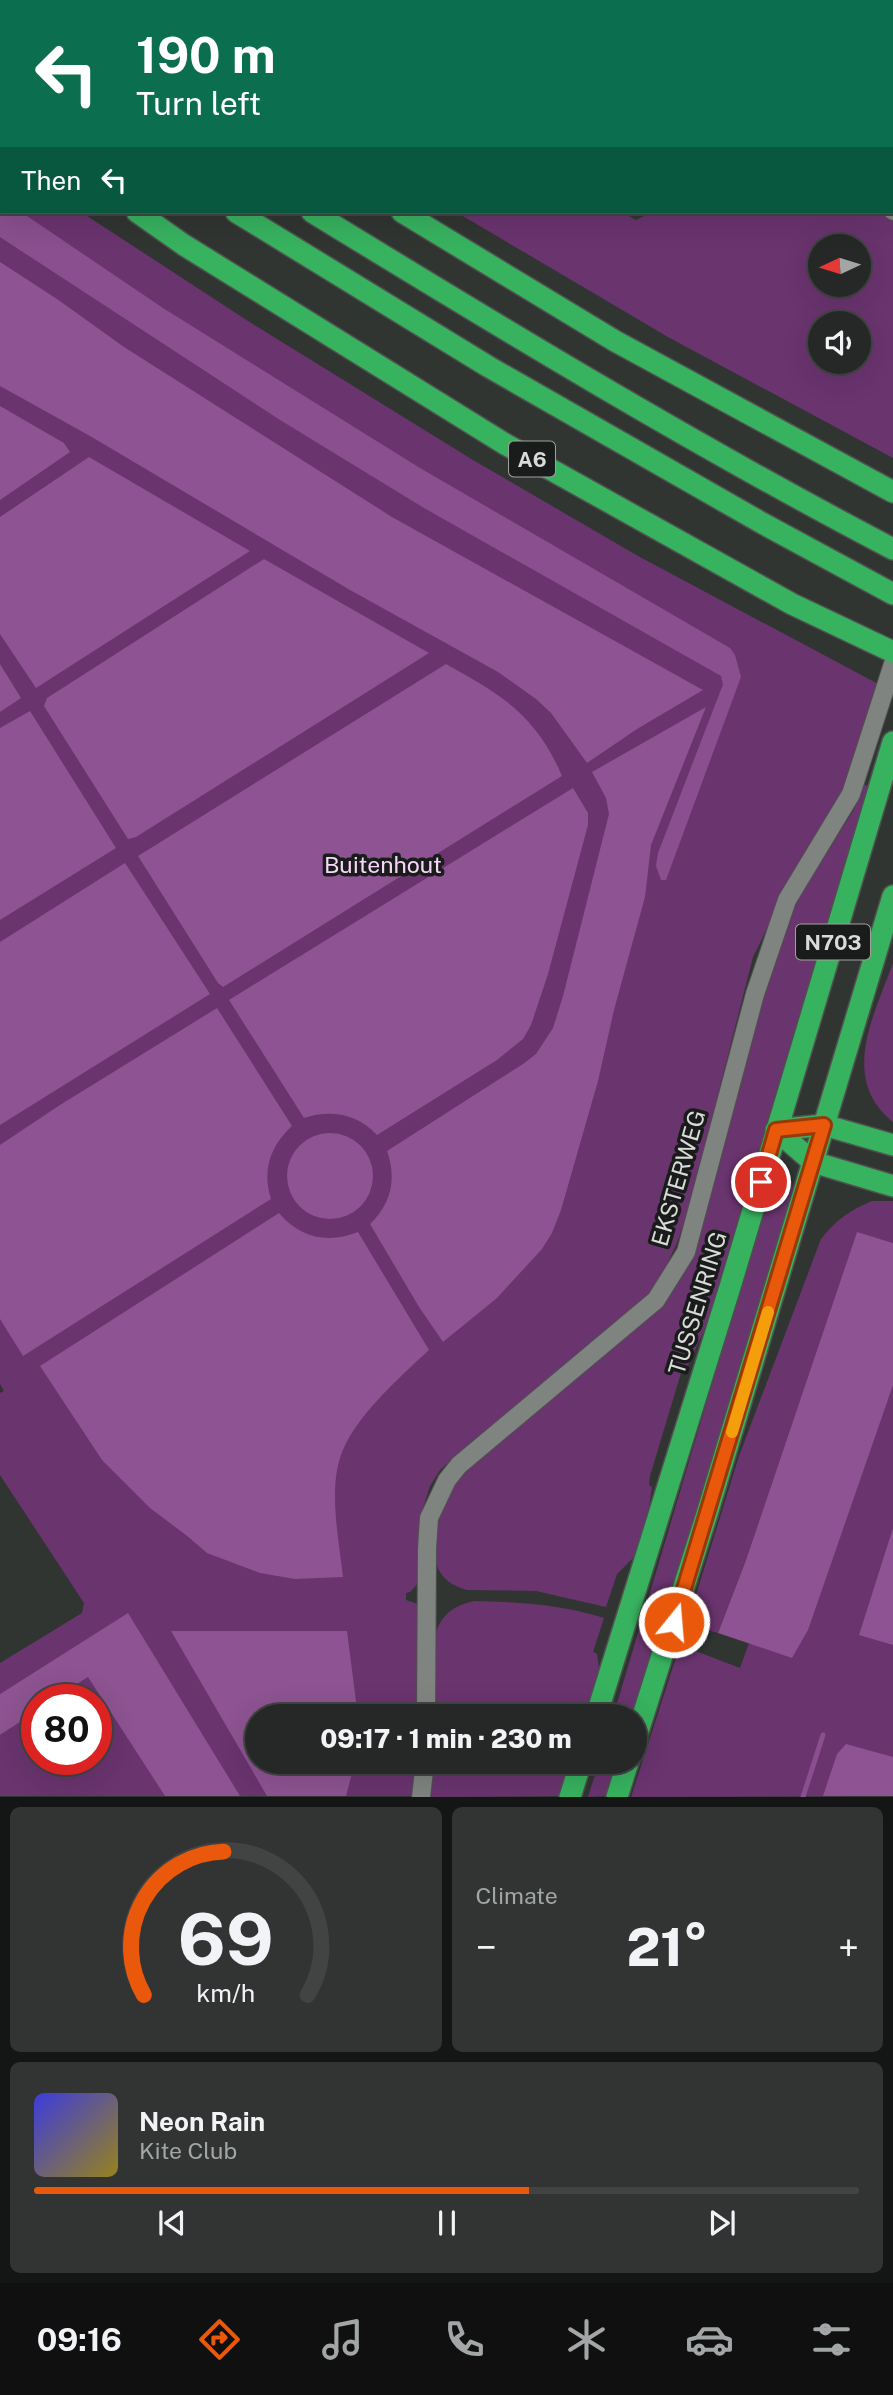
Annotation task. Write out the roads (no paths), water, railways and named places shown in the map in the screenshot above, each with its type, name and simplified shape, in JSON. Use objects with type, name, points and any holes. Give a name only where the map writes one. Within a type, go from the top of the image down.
[{"type":"highway","name":"A6","points":[[140,214],[184,245],[505,444],[792,604],[893,652]]},
{"type":"highway","name":"A6","points":[[239,214],[500,374],[893,594]]},
{"type":"highway","points":[[315,214],[632,406],[780,490],[893,549]]},
{"type":"highway","points":[[405,214],[615,341],[893,492]]},
{"type":"highway","name":"TUSSENRING","points":[[600,1704],[893,741]]},
{"type":"highway","name":"N703","points":[[647,1705],[893,896]]},
{"type":"highway","points":[[776,1130],[824,1125],[893,1145]]},
{"type":"highway","points":[[776,1130],[813,1162],[893,1186]]},
{"type":"highway","points":[[570,1797],[577,1774]]},
{"type":"highway","points":[[617,1797],[624,1774]]},
{"type":"street","name":"EKSTERWEG","points":[[426,1704],[427,1549],[429,1518],[438,1497],[459,1465],[656,1300],[685,1252],[755,994],[787,900],[851,794],[893,664]]},
{"type":"street","points":[[421,1797],[424,1774]]},
{"type":"waterway","points":[[803,1797],[823,1735]]},
{"type":"park label","name":"Buitenhout","points":[[383,864]]}]
